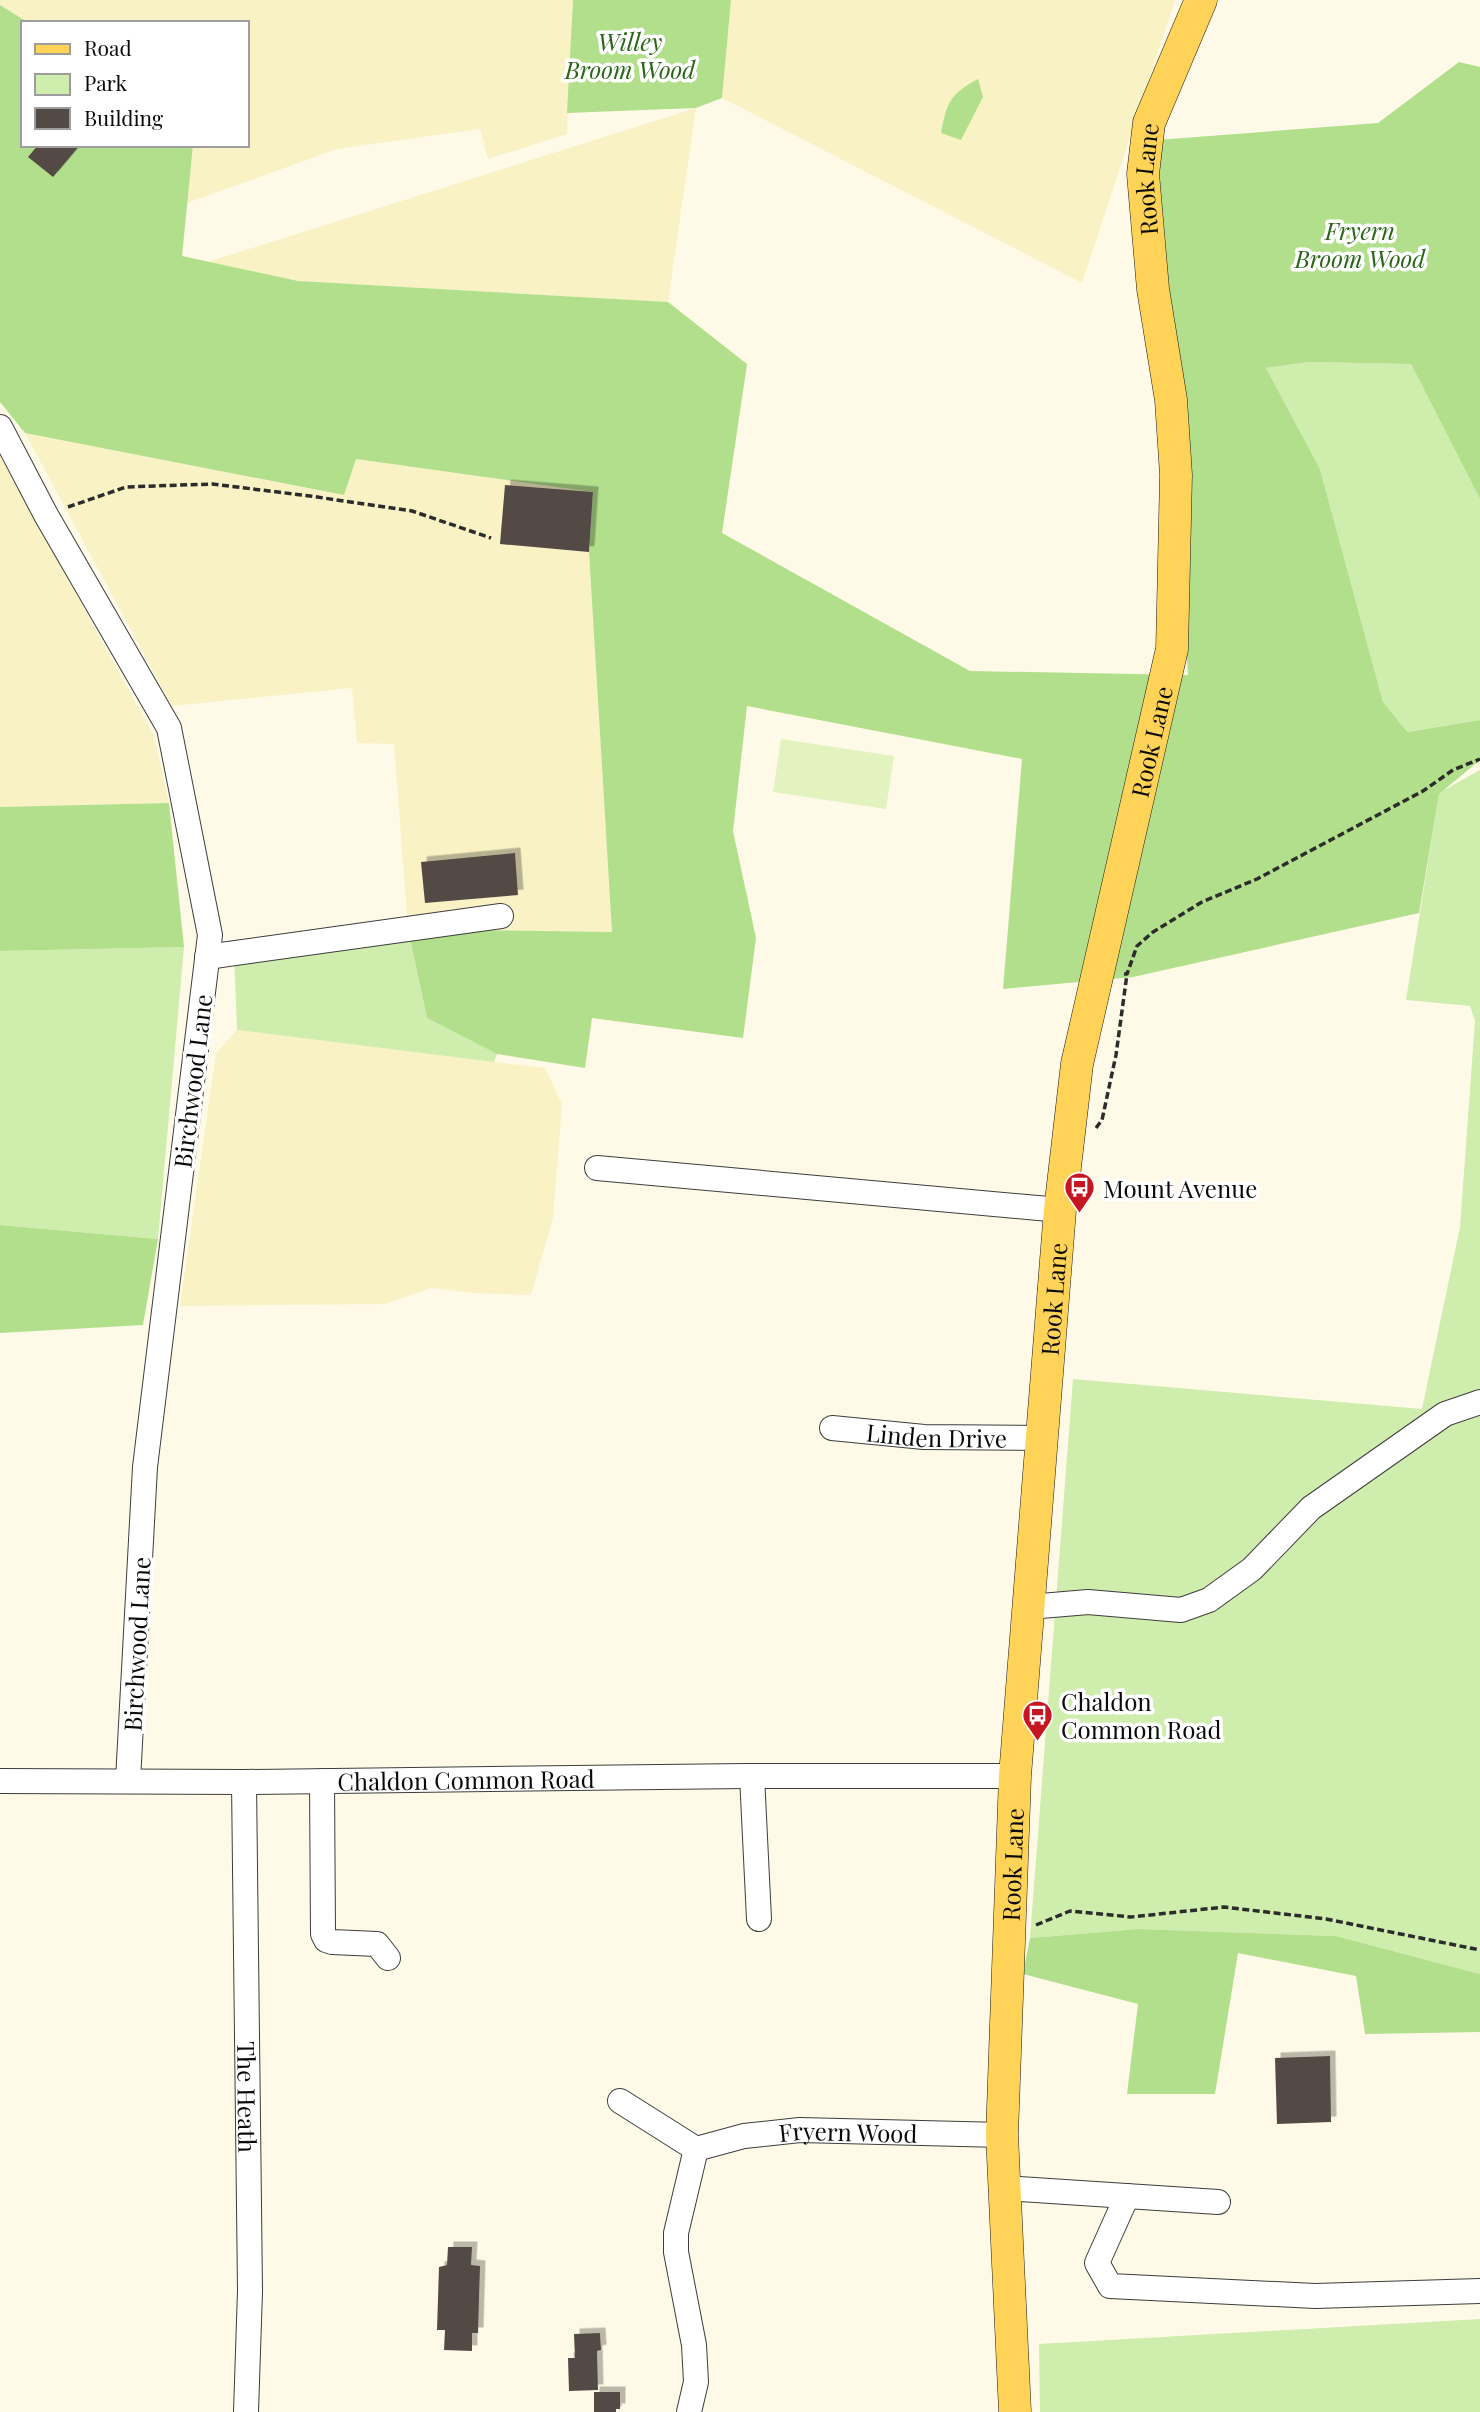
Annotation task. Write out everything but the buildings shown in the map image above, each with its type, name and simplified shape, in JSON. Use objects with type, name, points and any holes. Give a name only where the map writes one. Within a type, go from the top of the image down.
[{"type":"main road","name":"Rook Lane","points":[[1015,2412],[1002,2135],[1015,1776],[1060,1210],[1077,1064],[1113,973],[1172,649],[1175,462],[1171,400],[1153,289],[1143,174],[1149,123],[1201,0]]},
{"type":"street","name":"Birchwood Lane","points":[[0,427],[46,515],[169,728],[210,935],[145,1467],[128,1780]]},
{"type":"street","points":[[207,957],[501,916]]},
{"type":"street","points":[[597,1168],[1060,1210]]},
{"type":"street","points":[[1029,1607],[1088,1602],[1181,1610],[1209,1600],[1252,1569],[1311,1508],[1445,1414],[1480,1402]]},
{"type":"street","name":"Linden Drive","points":[[832,1428],[924,1437],[1043,1438]]},
{"type":"street","points":[[752,1776],[759,1919]]},
{"type":"street","name":"Chaldon Common Road","points":[[0,1781],[244,1782],[1015,1776]]},
{"type":"street","points":[[322,1781],[323,1934],[326,1940],[332,1942],[377,1944],[388,1958]]},
{"type":"street","name":"The Heath","points":[[244,1782],[250,2291],[246,2412]]},
{"type":"street","points":[[620,2101],[696,2148],[676,2233],[676,2252],[694,2345],[696,2382],[689,2412]]},
{"type":"street","name":"Fryern Wood","points":[[696,2148],[744,2136],[800,2130],[1002,2135]]},
{"type":"street","points":[[1005,2188],[1217,2202]]},
{"type":"street","points":[[1127,2196],[1097,2263],[1110,2286],[1315,2297],[1480,2291]]},
{"type":"path","points":[[46,515],[126,487],[212,484],[412,511],[491,538]]},
{"type":"path","points":[[1068,1144],[1091,1135],[1102,1120],[1116,1055],[1113,973],[1137,946],[1153,932],[1192,908],[1258,879],[1423,791],[1453,770],[1480,759]]},
{"type":"path","points":[[1010,1924],[1035,1926],[1070,1912],[1131,1917],[1224,1908],[1326,1919],[1480,1950]]},
{"type":"shaded area","points":[[0,0],[573,0],[567,134],[488,159],[480,129],[337,149],[187,203],[193,147],[248,147],[248,21],[26,21],[0,5]]},
{"type":"shaded area","points":[[731,0],[1175,0],[1082,283],[722,98]]},
{"type":"shaded area","points":[[696,108],[668,302],[298,281],[208,262]]},
{"type":"shaded area","points":[[25,433],[343,495],[355,459],[593,492],[589,552],[612,932],[408,929],[394,744],[357,743],[352,688],[172,706]],"holes":[[[515,854],[518,895],[425,903],[422,862]]]},
{"type":"shaded area","points":[[0,456],[154,736],[169,803],[0,807]]},
{"type":"shaded area","points":[[237,1030],[545,1068],[562,1104],[553,1218],[531,1295],[431,1288],[385,1304],[180,1306],[216,1053]]},
{"type":"green space","name":"Willey Broom Wood","points":[[573,0],[731,0],[722,98],[696,108],[567,113]]},
{"type":"green space","name":"Fryern Broom Wood","points":[[0,5],[26,21],[21,21],[21,147],[193,147],[182,256],[298,281],[668,302],[747,364],[722,533],[970,671],[1188,675],[1157,140],[1378,123],[1459,62],[1480,67],[1480,499],[1411,364],[1309,362],[1266,368],[1320,469],[1383,702],[1407,732],[1480,720],[1480,760],[1439,794],[1419,913],[1133,977],[1003,989],[1022,759],[747,706],[733,831],[756,938],[743,1038],[592,1018],[585,1068],[497,1054],[427,1018],[408,929],[612,932],[589,552],[593,492],[356,459],[344,495],[25,433],[0,402]]},
{"type":"green space","points":[[978,79],[983,97],[961,140],[941,133],[951,100],[961,89]]},
{"type":"green space","points":[[1309,362],[1411,364],[1480,499],[1480,720],[1406,732],[1383,702],[1320,469],[1266,368]]},
{"type":"green space","points":[[781,739],[894,756],[886,809],[773,792]]},
{"type":"green space","points":[[1480,770],[1480,1974],[1336,1936],[1138,1929],[1030,1938],[1073,1379],[1422,1409],[1460,1227],[1475,1021],[1470,1006],[1406,1000],[1439,793]]},
{"type":"green space","points":[[169,803],[184,947],[0,951],[0,807]]},
{"type":"green space","points":[[408,929],[427,1018],[497,1054],[494,1062],[237,1030],[234,951]]},
{"type":"green space","points":[[184,947],[158,1239],[0,1225],[0,951]]},
{"type":"green space","points":[[0,1225],[158,1239],[143,1325],[0,1333]]},
{"type":"green space","points":[[1138,1929],[1336,1936],[1480,1974],[1480,2032],[1365,2034],[1356,1976],[1238,1953],[1215,2094],[1127,2094],[1138,2004],[1023,1974],[1030,1938]]},
{"type":"green space","points":[[1480,2319],[1480,2412],[1040,2412],[1039,2344]]},
{"type":"place","name":"Mount Avenue","points":[[1080,1215]]},
{"type":"place","name":"Chaldon Common Road","points":[[1038,1742]]}]
